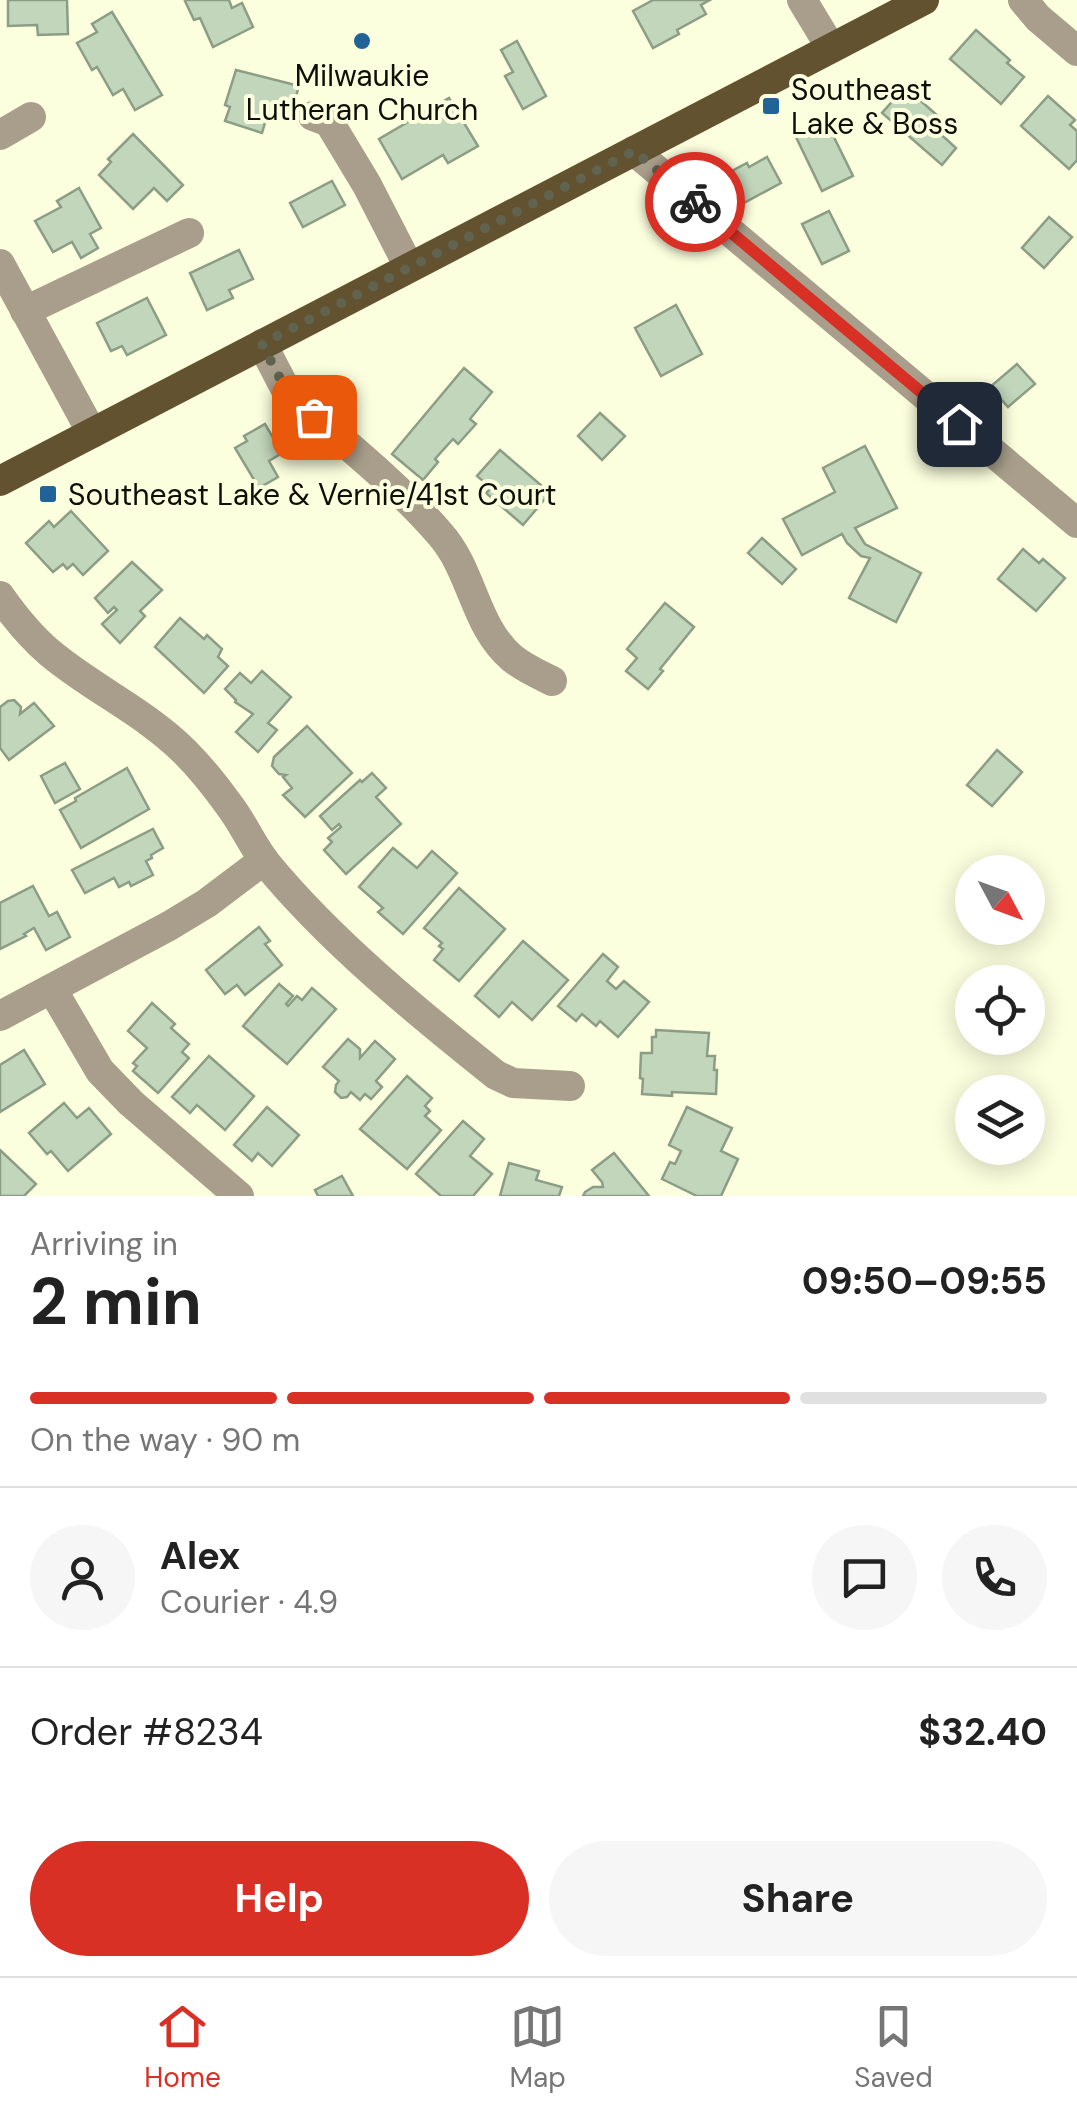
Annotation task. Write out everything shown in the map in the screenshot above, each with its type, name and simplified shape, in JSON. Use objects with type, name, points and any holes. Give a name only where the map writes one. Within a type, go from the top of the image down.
[{"type":"main road","points":[[0,481],[924,0]]},
{"type":"street","points":[[802,0],[830,48]]},
{"type":"street","points":[[1023,0],[1077,51]]},
{"type":"street","points":[[313,116],[329,122],[409,267]]},
{"type":"street","points":[[0,135],[31,117]]},
{"type":"street","points":[[634,151],[1077,524]]},
{"type":"street","points":[[26,311],[189,233]]},
{"type":"street","points":[[0,264],[92,433]]},
{"type":"street","points":[[262,344],[294,400],[440,534],[464,570],[486,626],[510,656],[552,682]]},
{"type":"street","points":[[0,596],[15,618],[49,652],[136,711],[185,752],[230,805],[264,860],[356,956],[496,1075],[513,1083],[570,1086]]},
{"type":"street","points":[[0,1016],[207,902],[264,860]]},
{"type":"street","points":[[52,989],[100,1071],[131,1103],[239,1196]]},
{"type":"building","points":[[8,0],[67,0],[68,34],[38,35],[37,25],[8,26]]},
{"type":"building","points":[[187,0],[229,0],[232,8],[242,3],[253,27],[213,47],[200,18],[194,20]]},
{"type":"building","points":[[653,0],[710,0],[701,5],[706,14],[653,48],[633,11]]},
{"type":"building","points":[[112,12],[162,95],[135,110],[123,89],[113,95],[97,67],[92,70],[77,43],[97,32],[92,24]]},
{"type":"building","points":[[976,30],[1024,77],[1001,104],[950,59]]},
{"type":"building","points":[[517,41],[546,96],[523,109],[505,76],[513,72],[501,50]]},
{"type":"building","points":[[236,70],[299,86],[291,113],[270,106],[262,133],[225,121],[230,107],[225,105]]},
{"type":"building","points":[[905,87],[939,117],[932,126],[956,148],[942,165],[882,113]]},
{"type":"building","points":[[1048,96],[1075,120],[1070,125],[1077,131],[1077,160],[1069,169],[1021,126]]},
{"type":"building","points":[[449,98],[478,146],[448,163],[443,155],[402,179],[379,139]]},
{"type":"building","points":[[827,123],[853,176],[822,191],[796,137]]},
{"type":"building","points":[[133,134],[183,185],[167,201],[154,188],[133,209],[99,175],[111,162],[108,159]]},
{"type":"building","points":[[767,157],[781,183],[729,211],[713,181]]},
{"type":"building","points":[[332,181],[345,205],[303,227],[290,203]]},
{"type":"building","points":[[79,188],[101,228],[90,234],[98,248],[81,258],[72,242],[53,252],[35,221],[61,207],[57,201]]},
{"type":"building","points":[[829,211],[849,251],[822,264],[802,224]]},
{"type":"building","points":[[1049,217],[1072,237],[1044,268],[1022,248]]},
{"type":"building","points":[[239,250],[253,279],[229,290],[233,298],[207,310],[190,273]]},
{"type":"building","points":[[147,298],[166,335],[127,355],[122,346],[111,351],[97,323]]},
{"type":"building","points":[[676,305],[702,354],[661,376],[635,328]]},
{"type":"building","points":[[1017,364],[1035,384],[1008,407],[990,387]]},
{"type":"building","points":[[464,368],[492,392],[470,419],[476,424],[458,444],[453,439],[423,480],[392,454]]},
{"type":"building","points":[[600,413],[625,436],[602,460],[578,436]]},
{"type":"building","points":[[265,424],[282,453],[269,461],[278,477],[259,488],[235,448],[247,441],[244,436]]},
{"type":"building","points":[[865,446],[897,508],[855,528],[865,544],[921,573],[896,622],[849,598],[870,558],[861,556],[842,534],[802,555],[783,519],[835,492],[823,468]]},
{"type":"building","points":[[500,450],[550,493],[523,525],[486,493],[491,488],[477,476]]},
{"type":"building","points":[[71,511],[108,551],[83,575],[73,564],[67,569],[63,564],[53,572],[26,543],[49,521],[54,527]]},
{"type":"building","points":[[762,538],[796,569],[782,584],[748,553]]},
{"type":"building","points":[[1023,549],[1039,563],[1043,559],[1065,578],[1036,611],[998,579]]},
{"type":"building","points":[[132,562],[162,590],[140,611],[145,616],[120,643],[102,624],[117,610],[114,607],[108,613],[95,598]]},
{"type":"building","points":[[665,603],[694,627],[648,689],[626,671],[637,658],[627,649]]},
{"type":"building","points":[[180,618],[222,649],[218,657],[228,666],[204,693],[155,647]]},
{"type":"building","points":[[262,671],[291,697],[268,723],[277,730],[258,752],[236,732],[253,714],[235,702],[225,689],[240,673],[251,683]]},
{"type":"building","points":[[14,700],[21,707],[20,714],[34,703],[54,726],[9,760],[0,748],[0,707]]},
{"type":"building","points":[[307,726],[352,773],[305,817],[283,795],[292,788],[283,777],[286,775],[272,766],[274,757]]},
{"type":"building","points":[[997,750],[1022,772],[992,806],[967,785]]},
{"type":"building","points":[[65,763],[80,789],[55,803],[41,776]]},
{"type":"building","points":[[127,768],[149,809],[81,848],[60,810]]},
{"type":"building","points":[[372,773],[386,788],[376,797],[401,824],[346,874],[324,850],[332,842],[328,838],[341,827],[339,824],[332,830],[320,816]]},
{"type":"building","points":[[153,829],[163,848],[146,861],[153,875],[131,886],[129,882],[119,887],[114,878],[85,893],[72,870]]},
{"type":"building","points":[[393,848],[417,868],[432,851],[457,873],[403,934],[378,912],[383,908],[359,887]]},
{"type":"building","points":[[33,886],[49,916],[57,912],[70,937],[46,950],[34,928],[0,949],[0,903]]},
{"type":"building","points":[[459,888],[505,929],[459,981],[434,960],[443,949],[439,946],[442,943],[424,928]]},
{"type":"building","points":[[259,927],[270,941],[265,944],[282,965],[245,995],[237,985],[225,994],[206,970]]},
{"type":"building","points":[[523,941],[568,980],[532,1020],[512,1002],[499,1017],[475,996]]},
{"type":"building","points":[[603,954],[618,967],[607,981],[616,989],[624,981],[649,1002],[618,1037],[600,1021],[596,1026],[582,1014],[576,1021],[558,1006]]},
{"type":"building","points":[[279,984],[293,996],[288,1006],[297,996],[302,1000],[312,988],[336,1009],[287,1064],[243,1026]]},
{"type":"building","points":[[152,1003],[175,1024],[171,1028],[189,1044],[182,1052],[189,1058],[158,1093],[133,1071],[137,1066],[133,1063],[147,1048],[128,1031]]},
{"type":"building","points":[[656,1030],[709,1033],[707,1056],[715,1056],[716,1094],[642,1094],[641,1053],[652,1053]]},
{"type":"building","points":[[348,1039],[360,1049],[360,1058],[375,1041],[395,1059],[376,1081],[382,1087],[371,1099],[365,1094],[360,1100],[351,1092],[341,1098],[335,1092],[339,1081],[323,1067]]},
{"type":"building","points":[[24,1050],[45,1084],[0,1112],[0,1065]]},
{"type":"building","points":[[209,1056],[254,1096],[225,1130],[197,1105],[190,1113],[172,1097]]},
{"type":"building","points":[[407,1076],[432,1098],[425,1106],[430,1111],[425,1116],[441,1130],[407,1169],[360,1129]]},
{"type":"building","points":[[64,1103],[77,1118],[89,1108],[111,1134],[68,1171],[29,1133]]},
{"type":"building","points":[[267,1107],[299,1135],[272,1166],[258,1153],[252,1161],[234,1145]]},
{"type":"building","points":[[687,1107],[732,1128],[721,1151],[738,1159],[721,1196],[697,1196],[662,1179],[681,1151],[669,1145]]},
{"type":"building","points":[[463,1121],[484,1139],[470,1156],[492,1174],[473,1196],[441,1196],[416,1174]]},
{"type":"building","points":[[0,1150],[36,1184],[24,1196],[0,1196]]},
{"type":"building","points":[[614,1153],[649,1196],[583,1196],[593,1187],[603,1187],[592,1170]]},
{"type":"building","points":[[509,1163],[539,1171],[536,1180],[562,1187],[559,1196],[500,1196]]},
{"type":"building","points":[[342,1176],[353,1196],[318,1196],[315,1190]]},
{"type":"way so far","points":[[314,417],[286,390],[262,344],[634,151],[695,202]]},
{"type":"place","name":"Milwaukie Lutheran Church","points":[[362,41]]},
{"type":"place","name":"Southeast Lake & Boss","points":[[771,106]]},
{"type":"place","name":"Southeast Lake & Vernie/41st Court","points":[[48,494]]},
{"type":"route","points":[[695,202],[959,424]]}]
